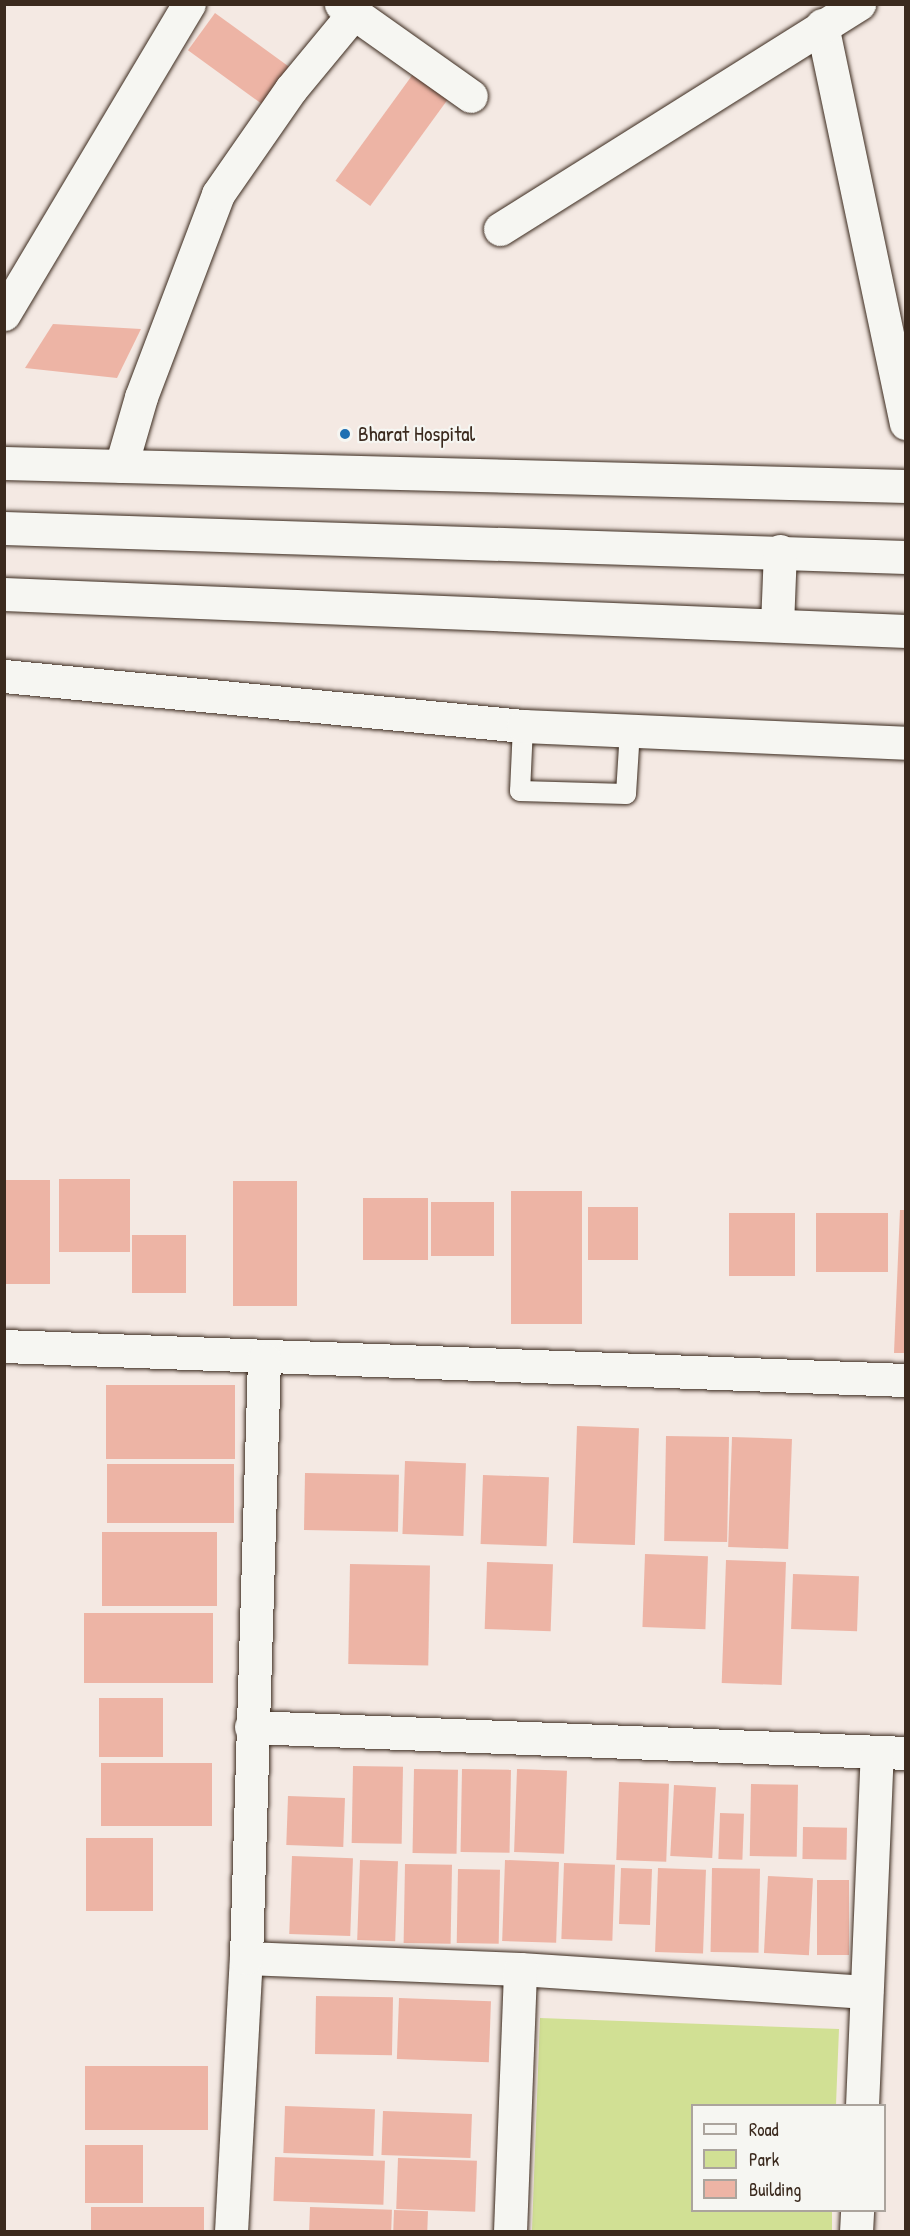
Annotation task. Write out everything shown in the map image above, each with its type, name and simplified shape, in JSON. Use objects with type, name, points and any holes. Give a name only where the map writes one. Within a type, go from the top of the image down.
[{"type":"street","points":[[4,314],[189,4]]},
{"type":"street","points":[[500,230],[822,25],[860,4]]},
{"type":"street","points":[[121,466],[141,397],[218,194],[347,9],[471,96]]},
{"type":"street","points":[[822,25],[906,423]]},
{"type":"street","points":[[4,463],[906,486]]},
{"type":"street","points":[[4,528],[780,551],[906,557]]},
{"type":"street","points":[[777,625],[780,551]]},
{"type":"street","points":[[4,594],[906,631]]},
{"type":"street","points":[[4,676],[523,726],[906,743]]},
{"type":"street","points":[[4,1346],[264,1359],[906,1380]]},
{"type":"street","points":[[231,2232],[246,1958],[251,1727],[264,1359]]},
{"type":"street","points":[[251,1727],[891,1753],[866,1992],[862,2104]]},
{"type":"street","points":[[246,1958],[520,1969],[866,1992]]},
{"type":"street","points":[[510,2232],[520,1969]]},
{"type":"street","points":[[856,2232],[857,2212]]},
{"type":"lane","points":[[523,726],[520,791],[626,794],[630,731]]},
{"type":"green space","points":[[540,2018],[839,2029],[836,2104],[691,2104],[691,2212],[832,2212],[832,2231],[532,2231]]},
{"type":"building","points":[[215,13],[293,70],[266,107],[188,50]]},
{"type":"building","points":[[416,70],[451,95],[370,206],[335,181]]},
{"type":"building","points":[[53,324],[141,329],[117,378],[25,368]]},
{"type":"building","points":[[59,1179],[130,1179],[130,1252],[59,1252]]},
{"type":"building","points":[[4,1180],[50,1180],[50,1284],[4,1284]]},
{"type":"building","points":[[233,1181],[297,1181],[297,1306],[233,1306]]},
{"type":"building","points":[[511,1191],[582,1191],[582,1324],[511,1324]]},
{"type":"building","points":[[363,1198],[428,1198],[428,1260],[363,1260]]},
{"type":"building","points":[[431,1202],[494,1202],[494,1256],[431,1256]]},
{"type":"building","points":[[588,1207],[638,1207],[638,1260],[588,1260]]},
{"type":"building","points":[[900,1210],[906,1210],[906,1353],[894,1353]]},
{"type":"building","points":[[729,1213],[795,1213],[795,1276],[729,1276]]},
{"type":"building","points":[[816,1213],[888,1213],[888,1272],[816,1272]]},
{"type":"building","points":[[132,1235],[186,1235],[186,1293],[132,1293]]},
{"type":"building","points":[[106,1385],[235,1385],[235,1459],[106,1459]]},
{"type":"building","points":[[577,1426],[639,1428],[635,1545],[573,1543]]},
{"type":"building","points":[[666,1436],[729,1437],[727,1542],[664,1541]]},
{"type":"building","points":[[732,1437],[792,1439],[788,1549],[728,1547]]},
{"type":"building","points":[[405,1461],[466,1463],[463,1536],[402,1534]]},
{"type":"building","points":[[107,1464],[234,1464],[234,1523],[107,1523]]},
{"type":"building","points":[[305,1473],[399,1475],[398,1532],[304,1530]]},
{"type":"building","points":[[483,1475],[549,1477],[547,1546],[481,1544]]},
{"type":"building","points":[[102,1532],[217,1532],[217,1606],[102,1606]]},
{"type":"building","points":[[645,1554],[708,1556],[705,1629],[642,1627]]},
{"type":"building","points":[[726,1560],[786,1562],[782,1685],[722,1683]]},
{"type":"building","points":[[487,1562],[553,1564],[551,1631],[485,1629]]},
{"type":"building","points":[[350,1564],[430,1565],[428,1665],[348,1664]]},
{"type":"building","points":[[793,1574],[859,1576],[857,1631],[791,1629]]},
{"type":"building","points":[[84,1613],[213,1613],[213,1683],[84,1683]]},
{"type":"building","points":[[99,1698],[163,1698],[163,1757],[99,1757]]},
{"type":"building","points":[[101,1763],[212,1763],[212,1826],[101,1826]]},
{"type":"building","points":[[353,1766],[403,1767],[402,1844],[352,1843]]},
{"type":"building","points":[[414,1769],[458,1770],[457,1854],[413,1853]]},
{"type":"building","points":[[462,1769],[511,1770],[510,1853],[461,1852]]},
{"type":"building","points":[[517,1769],[567,1771],[564,1854],[514,1852]]},
{"type":"building","points":[[619,1782],[669,1784],[666,1862],[616,1860]]},
{"type":"building","points":[[751,1784],[798,1785],[797,1857],[750,1856]]},
{"type":"building","points":[[674,1785],[716,1787],[712,1858],[670,1856]]},
{"type":"building","points":[[288,1796],[345,1798],[343,1847],[286,1845]]},
{"type":"building","points":[[720,1813],[744,1814],[742,1860],[718,1859]]},
{"type":"building","points":[[803,1827],[847,1828],[846,1860],[802,1859]]},
{"type":"building","points":[[86,1838],[153,1838],[153,1911],[86,1911]]},
{"type":"building","points":[[292,1856],[353,1858],[350,1936],[289,1934]]},
{"type":"building","points":[[360,1860],[398,1861],[395,1941],[357,1940]]},
{"type":"building","points":[[505,1860],[559,1862],[556,1943],[502,1941]]},
{"type":"building","points":[[564,1863],[615,1865],[612,1941],[561,1939]]},
{"type":"building","points":[[405,1864],[452,1865],[451,1944],[404,1943]]},
{"type":"building","points":[[621,1868],[652,1869],[650,1925],[619,1924]]},
{"type":"building","points":[[658,1868],[706,1870],[703,1954],[655,1952]]},
{"type":"building","points":[[712,1868],[760,1869],[759,1953],[711,1952]]},
{"type":"building","points":[[458,1869],[500,1870],[499,1944],[457,1943]]},
{"type":"building","points":[[768,1876],[813,1878],[809,1955],[764,1953]]},
{"type":"building","points":[[817,1880],[849,1880],[849,1955],[817,1955]]},
{"type":"building","points":[[316,1996],[393,1997],[392,2055],[315,2054]]},
{"type":"building","points":[[399,1998],[491,2001],[489,2062],[397,2059]]},
{"type":"building","points":[[85,2066],[208,2066],[208,2130],[85,2130]]},
{"type":"building","points":[[285,2106],[375,2109],[373,2156],[283,2153]]},
{"type":"building","points":[[383,2111],[472,2114],[470,2158],[381,2155]]},
{"type":"building","points":[[85,2145],[143,2145],[143,2203],[85,2203]]},
{"type":"building","points":[[275,2157],[385,2161],[383,2205],[273,2201]]},
{"type":"building","points":[[398,2158],[477,2161],[475,2212],[396,2209]]},
{"type":"building","points":[[91,2207],[204,2207],[204,2232],[91,2232]]},
{"type":"building","points":[[310,2207],[392,2210],[391,2232],[309,2232]]},
{"type":"building","points":[[394,2210],[428,2211],[427,2232],[393,2232]]},
{"type":"place","name":"Bharat Hospital","points":[[345,434]]}]
